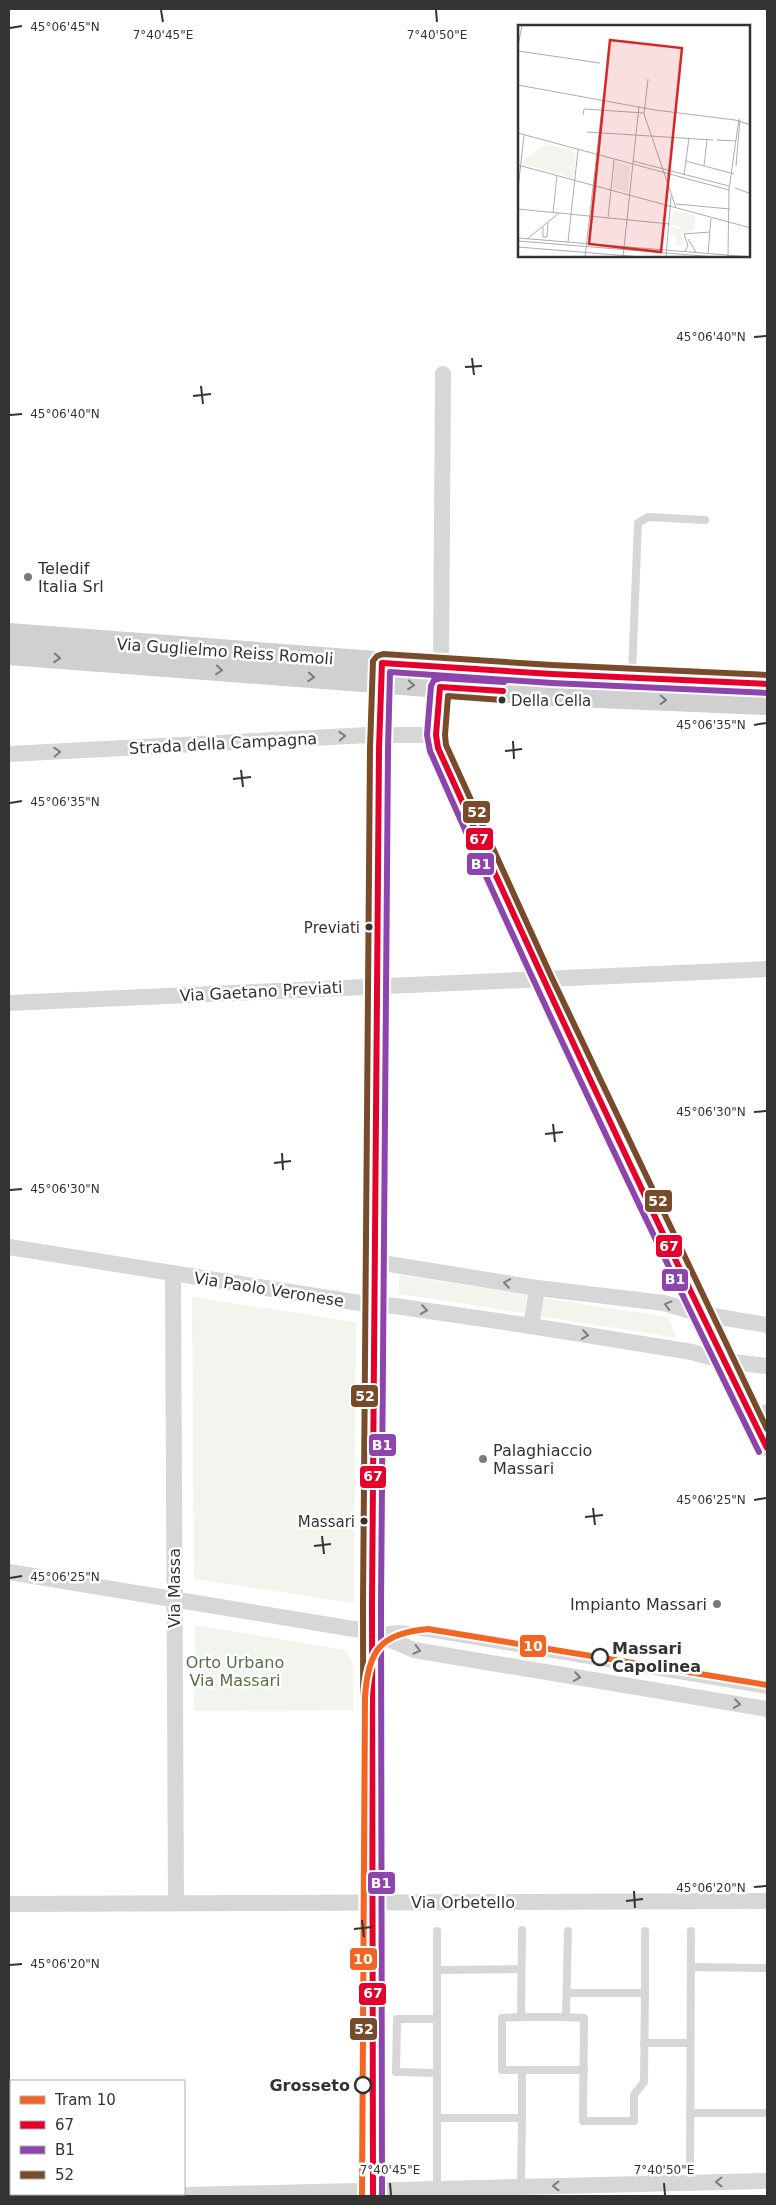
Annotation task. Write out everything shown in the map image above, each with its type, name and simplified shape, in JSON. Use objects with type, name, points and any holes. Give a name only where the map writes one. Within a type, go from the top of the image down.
[{"type":"main road","name":"Via Guglielmo Reiss Romoli","points":[[9,634],[382,672],[631,688],[767,704]]},
{"type":"main road","name":"Via Guglielmo Reiss Romoli","points":[[9,654],[382,672]]},
{"type":"main road","name":"Via Guglielmo Reiss Romoli","points":[[631,688],[767,684]]},
{"type":"street","points":[[443,374],[440,677],[436,735],[438,748],[543,980],[701,1314],[767,1448]]},
{"type":"street","points":[[373,2194],[372,1632],[379,734],[382,672]]},
{"type":"street","name":"Strada della Campagna","points":[[9,754],[379,734],[436,735]]},
{"type":"street","name":"Via Gaetano Previati","points":[[9,1003],[767,969]]},
{"type":"street","name":"Via Paolo Veronese","points":[[9,1247],[376,1305],[395,1306],[531,1326],[692,1352],[724,1361],[767,1366]]},
{"type":"street","points":[[376,1262],[537,1288],[664,1303],[701,1314],[767,1325]]},
{"type":"street","name":"Via Massa","points":[[173,1274],[176,1903]]},
{"type":"street","points":[[531,1326],[537,1288]]},
{"type":"street","points":[[756,1425],[767,1412]]},
{"type":"street","points":[[9,1572],[372,1632],[414,1650],[767,1709]]},
{"type":"street","name":"Via Orbetello","points":[[9,1904],[767,1901]]},
{"type":"street","points":[[146,2196],[373,2194],[521,2187],[767,2181]]},
{"type":"lane","points":[[631,688],[638,523],[648,518],[705,520]]},
{"type":"lane","points":[[372,1632],[399,1629],[416,1631],[767,1690]]},
{"type":"lane","points":[[521,2018],[522,1930]]},
{"type":"lane","points":[[437,1931],[437,2190]]},
{"type":"lane","points":[[566,2017],[568,1931]]},
{"type":"lane","points":[[584,2070],[502,2070],[502,2018],[584,2018],[584,2070],[583,2121],[634,2121],[634,2095],[644,2082],[645,1931]]},
{"type":"lane","points":[[690,2183],[691,1931]]},
{"type":"lane","points":[[691,1967],[767,1968]]},
{"type":"lane","points":[[438,1970],[522,1969]]},
{"type":"lane","points":[[567,1993],[644,1993]]},
{"type":"lane","points":[[437,2018],[397,2019],[396,2072],[437,2073]]},
{"type":"lane","points":[[644,2043],[690,2043]]},
{"type":"lane","points":[[521,2187],[522,2070]]},
{"type":"lane","points":[[690,2113],[767,2113]]},
{"type":"lane","points":[[437,2118],[522,2118]]},
{"type":"green space","points":[[399,1275],[527,1295],[524,1313],[399,1294]]},
{"type":"green space","points":[[192,1297],[356,1322],[354,1603],[194,1579]]},
{"type":"green space","points":[[543,1298],[668,1317],[677,1338],[540,1316]]},
{"type":"green space","name":"Orto Urbano Via Massari","points":[[195,1625],[346,1650],[353,1665],[353,1710],[194,1711]]},
{"type":"tram line","name":"10","points":[[362,2196],[365,1697],[369,1668],[380,1647],[398,1635],[428,1629],[767,1685]]},
{"type":"transit line","name":"52","points":[[364,2196],[363,1604],[370,748],[373,661],[377,656],[383,654],[552,665],[767,675]]},
{"type":"transit line","name":"67","points":[[373,2196],[372,1604],[379,748],[382,663],[552,674],[767,684]]},
{"type":"transit line","name":"B1","points":[[382,2196],[381,1604],[390,672],[552,683],[767,693]]},
{"type":"transit line","name":"B1","points":[[504,682],[441,678],[434,680],[431,686],[427,735],[430,751],[591,1103],[759,1452]]},
{"type":"transit line","name":"67","points":[[503,691],[440,687],[436,735],[438,748],[600,1100],[767,1448]]},
{"type":"transit line","name":"52","points":[[502,700],[448,696],[446,745],[551,976],[767,1429]]},
{"type":"place","name":"Teledif Italia Srl","points":[[28,577]]},
{"type":"place","name":"Della Cella","points":[[502,700]]},
{"type":"place","name":"Previati","points":[[369,927]]},
{"type":"place","name":"Palaghiaccio Massari","points":[[483,1459]]},
{"type":"place","name":"Massari","points":[[364,1521]]},
{"type":"place","name":"Impianto Massari","points":[[717,1604]]},
{"type":"place","name":"Massari Capolinea","points":[[600,1657]]},
{"type":"place","name":"Grosseto","points":[[363,2085]]}]
